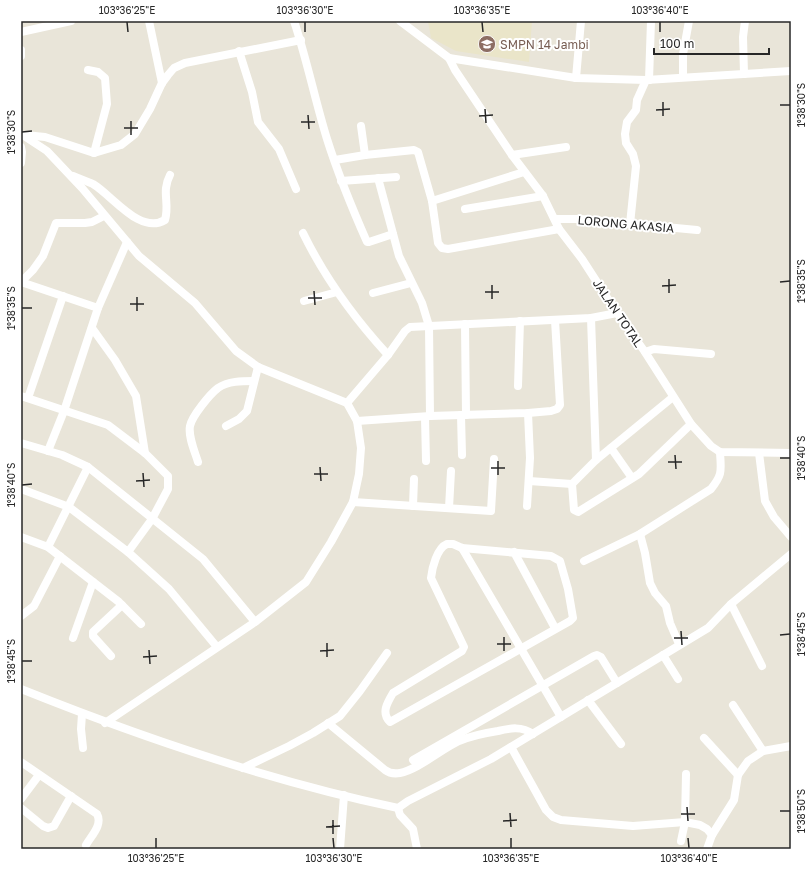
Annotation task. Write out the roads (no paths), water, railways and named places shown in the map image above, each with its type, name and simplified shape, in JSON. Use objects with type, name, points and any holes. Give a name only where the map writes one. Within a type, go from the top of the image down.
[{"type":"street","points":[[21,32],[58,22],[71,21]]},
{"type":"street","points":[[149,21],[162,84]]},
{"type":"street","points":[[294,21],[301,40],[327,139],[352,210],[367,242],[393,234]]},
{"type":"street","points":[[400,21],[449,58],[576,78],[647,80],[791,71]]},
{"type":"street","points":[[576,78],[581,21]]},
{"type":"street","points":[[630,224],[636,166],[634,154],[626,143],[625,134],[627,122],[636,110],[638,100],[647,80],[651,21]]},
{"type":"street","points":[[683,77],[683,54],[690,21]]},
{"type":"street","points":[[744,74],[743,37],[745,21]]},
{"type":"street","points":[[22,134],[45,137],[94,153],[121,145],[135,134],[150,109],[162,84],[174,68],[185,63],[301,40]]},
{"type":"street","points":[[21,50],[21,56]]},
{"type":"street","points":[[239,52],[252,92],[258,122],[279,149],[296,189]]},
{"type":"street","name":"JALAN TOTAL","points":[[449,58],[455,70],[512,155],[543,196],[559,229],[582,259],[617,313],[645,352],[673,397],[692,424],[711,446],[720,452]]},
{"type":"street","points":[[88,70],[98,72],[105,78],[107,90],[107,104],[94,153]]},
{"type":"street","points":[[361,126],[365,155]]},
{"type":"street","points":[[22,134],[47,150],[82,188],[139,256],[195,303],[236,351],[258,367],[347,403],[357,421],[361,448],[359,474],[353,502],[331,542],[306,582],[255,622],[105,723]]},
{"type":"street","points":[[21,147],[21,163]]},
{"type":"street","points":[[512,155],[566,147]]},
{"type":"street","points":[[335,160],[414,150],[418,152],[432,201],[438,243],[442,248],[448,249],[559,229]]},
{"type":"street","points":[[432,201],[524,172]]},
{"type":"street","points":[[69,174],[93,185],[133,217],[150,224],[159,223],[165,220],[167,212],[165,195],[166,183],[170,175]]},
{"type":"street","points":[[341,181],[396,177]]},
{"type":"street","points":[[378,178],[399,256],[422,303],[429,326],[426,461]]},
{"type":"street","points":[[465,209],[543,196]]},
{"type":"street","points":[[98,308],[21,282],[44,256],[56,223],[92,222],[104,216]]},
{"type":"street","name":"LORONG AKASIA","points":[[555,219],[580,219],[697,230]]},
{"type":"street","points":[[303,233],[316,260],[337,292],[369,335],[388,355]]},
{"type":"street","points":[[48,451],[64,411],[98,308],[127,242]]},
{"type":"street","points":[[374,293],[411,283]]},
{"type":"street","points":[[304,301],[337,292]]},
{"type":"street","points":[[63,296],[24,397],[108,425],[145,453],[168,476],[168,489],[152,519],[128,552]]},
{"type":"street","points":[[347,403],[388,355],[405,330],[410,328],[591,318],[617,313]]},
{"type":"street","points":[[591,318],[596,460]]},
{"type":"street","points":[[357,421],[528,413],[557,409],[560,405],[555,320]]},
{"type":"street","points":[[518,386],[520,321]]},
{"type":"street","points":[[462,455],[465,324]]},
{"type":"street","points":[[92,328],[115,360],[136,396],[145,453]]},
{"type":"street","points":[[645,352],[654,349],[711,354]]},
{"type":"street","points":[[226,426],[239,419],[247,410],[258,367]]},
{"type":"street","points":[[198,462],[191,437],[190,426],[199,409],[218,388],[238,381],[254,381]]},
{"type":"street","points":[[529,481],[572,484],[596,460],[673,397]]},
{"type":"street","points":[[527,506],[530,458],[528,413]]},
{"type":"street","points":[[572,484],[574,510],[578,512],[639,474],[692,424]]},
{"type":"street","points":[[21,443],[62,455],[88,467],[203,559],[255,622]]},
{"type":"street","points":[[611,448],[632,478]]},
{"type":"street","points":[[584,562],[640,534],[711,489],[719,478],[721,468],[720,452],[791,453]]},
{"type":"street","points":[[759,453],[765,501],[774,517],[791,537]]},
{"type":"street","points":[[353,502],[491,511],[494,459]]},
{"type":"street","points":[[48,546],[88,467]]},
{"type":"street","points":[[449,508],[451,471]]},
{"type":"street","points":[[413,506],[414,479]]},
{"type":"street","points":[[21,489],[69,507],[128,552],[169,589],[217,647]]},
{"type":"street","points":[[640,534],[650,583],[655,593],[666,606],[670,623],[679,644]]},
{"type":"street","points":[[21,537],[48,546],[122,605],[141,624]]},
{"type":"street","points":[[453,544],[462,548],[514,552],[551,556],[560,561],[568,589],[573,618],[392,722],[388,721],[385,709],[393,693],[462,651],[464,647],[431,578],[438,553],[444,545],[453,544]]},
{"type":"street","points":[[462,548],[542,687],[561,717]]},
{"type":"street","points":[[514,552],[556,628]]},
{"type":"street","points":[[21,690],[105,723],[243,768],[398,808],[408,801],[491,759],[679,644],[708,628],[732,604],[791,554]]},
{"type":"street","points":[[21,616],[34,606],[60,556]]},
{"type":"street","points":[[72,638],[92,582]]},
{"type":"street","points":[[732,604],[762,666]]},
{"type":"street","points":[[111,656],[93,636],[93,632],[122,605]]},
{"type":"street","points":[[243,768],[289,746],[340,716],[360,691],[387,652]]},
{"type":"street","points":[[413,760],[597,655],[601,657],[617,683]]},
{"type":"street","points":[[663,655],[678,679]]},
{"type":"street","points":[[588,700],[621,744]]},
{"type":"street","points":[[733,706],[763,751]]},
{"type":"street","points":[[82,714],[81,729],[83,748]]},
{"type":"street","points":[[328,723],[385,770],[394,774],[413,768],[458,741],[468,738],[512,728],[527,730],[533,734]]},
{"type":"street","points":[[704,738],[738,775]]},
{"type":"street","points":[[706,849],[712,835],[734,800],[738,775],[748,762],[763,751],[791,746]]},
{"type":"street","points":[[511,747],[546,810],[554,817],[562,820],[633,826],[685,822],[700,825],[707,829],[712,835]]},
{"type":"street","points":[[21,762],[97,814],[99,818],[99,825],[86,845]]},
{"type":"street","points":[[21,799],[39,774]]},
{"type":"street","points":[[681,841],[685,822],[686,774]]},
{"type":"street","points":[[340,849],[344,795]]},
{"type":"street","points":[[21,808],[43,826],[48,828],[54,826],[71,796]]},
{"type":"street","points":[[398,808],[400,815],[413,829],[417,849]]},
{"type":"place","name":"SMPN 14 Jambi","points":[[487,44]]}]
